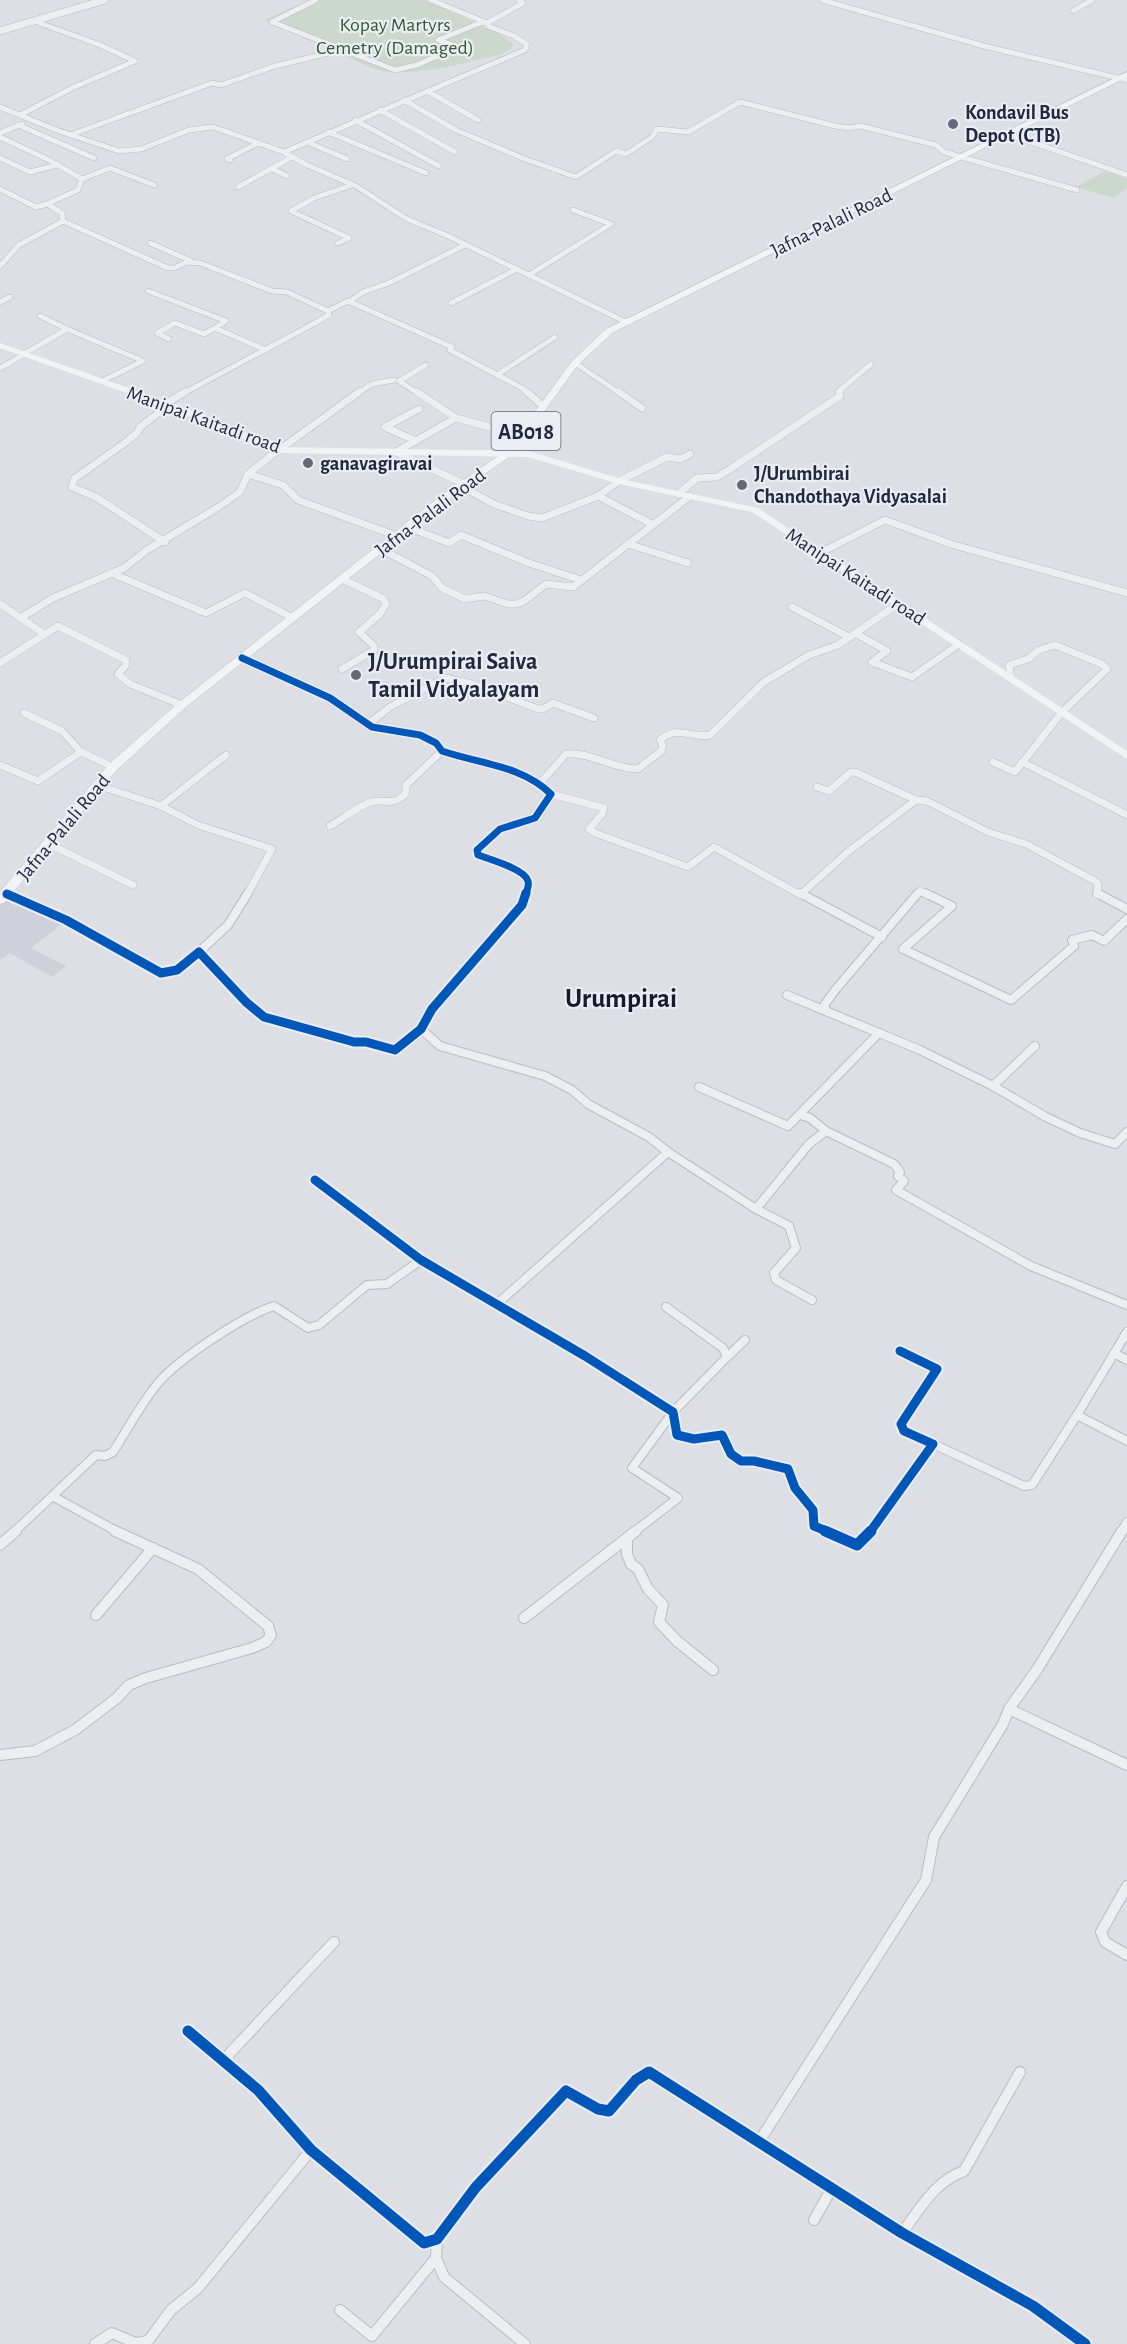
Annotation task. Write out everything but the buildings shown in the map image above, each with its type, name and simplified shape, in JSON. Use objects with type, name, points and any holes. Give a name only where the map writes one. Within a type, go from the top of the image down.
[{"type":"main road","name":"Jafna-Palali Road","points":[[2,898],[113,767],[182,705],[408,527],[510,452],[575,363],[609,331],[1125,77]]},
{"type":"main road","name":"Manipai Kaitadi road","points":[[0,345],[167,404],[279,450],[510,452],[542,456],[619,482],[754,510],[1127,756]]},
{"type":"street","points":[[0,31],[105,0]]},
{"type":"street","points":[[316,0],[272,22],[395,70],[458,47],[438,40],[480,23],[488,23],[495,17],[524,3],[518,0]]},
{"type":"street","points":[[284,152],[525,50],[527,44],[514,36],[430,0]]},
{"type":"street","points":[[822,0],[984,46],[1125,77]]},
{"type":"street","points":[[1073,11],[1092,0]]},
{"type":"street","points":[[20,115],[135,61],[100,45],[34,21]]},
{"type":"street","points":[[0,25],[9,28]]},
{"type":"street","points":[[70,135],[212,83],[221,85],[275,66],[341,50]]},
{"type":"street","points":[[427,91],[478,120]]},
{"type":"street","points":[[404,100],[456,130],[525,159],[576,177],[616,151],[626,154],[633,151],[652,137],[657,129],[688,132],[740,102],[835,126],[849,128],[861,126],[926,142],[938,146],[944,152],[1077,190]]},
{"type":"street","points":[[0,107],[70,135],[119,151],[141,149],[189,130],[213,127],[284,152],[352,185],[407,219],[465,244],[626,322]]},
{"type":"street","points":[[380,110],[455,152]]},
{"type":"street","points":[[0,135],[33,120]]},
{"type":"street","points":[[355,120],[439,166]]},
{"type":"street","points":[[18,125],[94,158]]},
{"type":"street","points":[[328,132],[426,173]]},
{"type":"street","points":[[1008,134],[1127,175]]},
{"type":"street","points":[[0,135],[82,179]]},
{"type":"street","points":[[307,142],[347,159]]},
{"type":"street","points":[[230,160],[227,159],[258,143]]},
{"type":"street","points":[[238,187],[292,157]]},
{"type":"street","points":[[0,158],[30,172],[57,165]]},
{"type":"street","points":[[82,179],[111,168],[154,185]]},
{"type":"street","points":[[270,168],[287,176]]},
{"type":"street","points":[[0,189],[36,207],[51,203],[78,190],[82,179]]},
{"type":"street","points":[[338,243],[349,238],[291,211],[314,198],[352,185]]},
{"type":"street","points":[[51,203],[50,206],[62,213],[63,221]]},
{"type":"street","points":[[529,275],[611,224],[573,210]]},
{"type":"street","points":[[63,221],[168,268],[192,262]]},
{"type":"street","points":[[0,266],[6,255],[18,245],[63,221]]},
{"type":"street","points":[[150,243],[192,262],[272,291],[287,292],[328,311],[465,244]]},
{"type":"street","points":[[451,303],[517,269]]},
{"type":"street","points":[[148,291],[226,321],[204,334],[175,323],[157,333],[169,339]]},
{"type":"street","points":[[0,302],[10,297]]},
{"type":"street","points":[[349,302],[452,347],[450,350],[522,388],[544,407]]},
{"type":"street","points":[[165,542],[144,531],[88,491],[72,487],[74,479],[126,442],[167,404],[215,374],[266,350],[329,315],[328,311]]},
{"type":"street","points":[[40,316],[143,361],[102,381]]},
{"type":"street","points":[[215,328],[266,350]]},
{"type":"street","points":[[0,368],[68,329]]},
{"type":"street","points":[[497,375],[555,337]]},
{"type":"street","points":[[575,363],[642,408]]},
{"type":"street","points":[[678,494],[697,478],[717,477],[802,423],[840,396],[839,392],[871,364]]},
{"type":"street","points":[[426,365],[399,381],[456,418],[493,428],[519,441]]},
{"type":"street","points":[[22,617],[53,598],[124,568],[147,550],[165,542],[240,492],[248,474],[345,401],[372,384],[394,380]]},
{"type":"street","points":[[416,441],[385,427],[419,409]]},
{"type":"street","points":[[396,452],[456,418]]},
{"type":"street","points":[[396,452],[463,485],[494,504],[528,516],[542,518],[598,496],[619,482],[667,457],[681,459],[690,454]]},
{"type":"street","points":[[248,474],[281,484],[292,491],[298,500],[397,536]]},
{"type":"street","points":[[598,496],[652,524]]},
{"type":"street","points":[[381,549],[432,576],[442,588],[465,599],[484,596],[508,604],[516,604],[524,601],[546,584],[570,588],[690,496]]},
{"type":"street","points":[[820,553],[885,520],[954,545],[1127,593]]},
{"type":"street","points":[[408,527],[449,543],[461,535],[529,563],[581,580]]},
{"type":"street","points":[[628,544],[688,563]]},
{"type":"street","points":[[111,573],[206,613],[245,593],[292,618]]},
{"type":"street","points":[[342,579],[384,598],[386,604],[380,614],[359,632],[374,646],[374,650],[342,669]]},
{"type":"street","points":[[0,604],[44,634]]},
{"type":"street","points":[[542,782],[566,754],[574,753],[602,758],[627,768],[638,769],[661,751],[663,746],[660,740],[666,733],[682,731],[702,738],[710,735],[764,682],[792,664],[831,648],[898,604]]},
{"type":"street","points":[[792,607],[887,651],[872,662],[912,677],[959,644]]},
{"type":"street","points":[[0,663],[58,626],[126,660],[126,665],[118,674],[130,684],[182,705]]},
{"type":"street","points":[[993,762],[1015,772],[1062,712],[1106,671],[1106,666],[1064,648],[1047,646],[1028,659],[1009,665],[1011,679]]},
{"type":"street","points":[[242,658],[343,706],[360,721],[374,728],[398,730],[432,739],[438,743],[442,751],[457,757],[505,768],[542,782],[551,794],[604,808],[603,814],[590,823],[589,829],[595,834],[688,867],[714,847],[882,937]]},
{"type":"street","points":[[368,724],[390,707],[440,679],[446,678],[476,685],[538,709],[543,709],[553,703],[594,718]]},
{"type":"street","points":[[24,713],[62,731],[81,752],[113,767]]},
{"type":"street","points":[[330,826],[371,802],[392,803],[400,799],[406,793],[406,785],[442,751]]},
{"type":"street","points":[[0,765],[38,781],[81,752]]},
{"type":"street","points":[[161,806],[226,755]]},
{"type":"street","points":[[1023,762],[1127,815]]},
{"type":"street","points":[[817,787],[829,790],[855,772],[916,800],[927,801],[988,832],[997,832],[1043,854],[1095,881],[1098,884],[1097,895],[1127,909]]},
{"type":"street","points":[[2,898],[66,920],[168,975],[199,952],[228,925],[272,849],[198,825],[161,806],[97,785]]},
{"type":"street","points":[[199,952],[246,1002],[264,1017],[354,1042],[366,1042],[395,1050],[401,1048],[421,1029],[432,1009],[522,906],[526,897],[528,878],[515,869],[478,855],[477,850],[500,830],[535,818],[551,794]]},
{"type":"street","points":[[799,894],[849,851],[916,800]]},
{"type":"street","points":[[49,844],[133,885]]},
{"type":"street","points":[[825,1010],[825,1004],[850,969],[857,965],[864,954],[882,937],[920,891],[952,906],[903,949],[1011,1000],[1074,946],[1072,940],[1092,935],[1104,941],[1127,919]]},
{"type":"street","points":[[787,995],[920,1050],[1080,1133],[1115,1144],[1127,1132]]},
{"type":"street","points":[[421,1029],[440,1046],[545,1076],[572,1090],[588,1104],[649,1137],[668,1152],[756,1209],[789,1226],[796,1248],[774,1273],[776,1280],[812,1300]]},
{"type":"street","points":[[699,1088],[788,1126],[879,1033]]},
{"type":"street","points":[[993,1086],[1035,1046]]},
{"type":"street","points":[[801,1115],[810,1118],[826,1131],[894,1164],[900,1172],[898,1176],[904,1181],[896,1190],[1031,1266],[1127,1305]]},
{"type":"street","points":[[756,1209],[809,1144],[826,1131]]},
{"type":"street","points":[[497,1304],[668,1152]]},
{"type":"street","points":[[315,1180],[421,1260],[673,1412],[677,1435],[698,1441],[708,1436],[722,1435],[731,1454],[741,1461],[754,1461],[788,1469],[795,1488],[813,1510],[814,1526],[857,1545],[866,1538],[933,1444]]},
{"type":"street","points":[[0,1545],[54,1497],[96,1455],[105,1456],[113,1452],[160,1380],[249,1317],[272,1306],[279,1307],[296,1322],[308,1328],[319,1325],[367,1285],[387,1284],[421,1260]]},
{"type":"street","points":[[666,1307],[723,1348],[727,1358]]},
{"type":"street","points":[[900,1351],[937,1369],[901,1424],[904,1431],[1024,1485],[1032,1485],[1127,1332]]},
{"type":"street","points":[[524,1618],[678,1498],[632,1468],[673,1412],[727,1358],[732,1350],[746,1340]]},
{"type":"street","points":[[1114,1353],[1127,1360]]},
{"type":"street","points":[[1077,1415],[1127,1441]]},
{"type":"street","points":[[0,1755],[35,1751],[75,1730],[117,1698],[129,1685],[146,1678],[252,1648],[266,1642],[271,1635],[268,1626],[198,1569],[102,1525],[54,1497]]},
{"type":"street","points":[[760,2140],[926,1880],[934,1837],[1010,1709],[1038,1668],[1127,1522]]},
{"type":"street","points":[[627,1538],[627,1554],[631,1564],[638,1569],[648,1589],[663,1605],[659,1622],[677,1641],[713,1670]]},
{"type":"street","points":[[96,1615],[153,1548]]},
{"type":"street","points":[[1010,1709],[1127,1765]]},
{"type":"street","points":[[1127,1886],[1101,1932],[1105,1942],[1127,1955]]},
{"type":"street","points":[[227,2064],[229,2054],[334,1942]]},
{"type":"street","points":[[188,2031],[258,2090],[311,2150],[424,2243],[437,2239]]},
{"type":"street","points":[[525,2344],[444,2277],[436,2258],[437,2239],[476,2187],[566,2091],[598,2109],[609,2111],[619,2103],[635,2077],[649,2072],[732,2126],[760,2140],[902,2233],[1033,2306],[1085,2344]]},
{"type":"street","points":[[902,2233],[934,2190],[951,2174],[964,2171],[1020,2072]]},
{"type":"street","points":[[95,2344],[112,2333],[136,2343],[148,2342],[171,2310],[198,2288],[311,2150]]},
{"type":"street","points":[[814,2220],[832,2188]]},
{"type":"street","points":[[340,2310],[372,2336],[436,2258]]},
{"type":"shaded area","points":[[4,890],[63,923],[31,948],[66,966],[52,977],[10,953],[0,960],[0,894]]},
{"type":"green space","name":"Kopay Martyrs Cemetry (Damaged)","points":[[310,0],[426,0],[499,34],[513,44],[511,49],[502,54],[438,69],[390,72],[374,69],[264,20]]},
{"type":"green space","points":[[1105,171],[1127,179],[1127,188],[1113,198],[1076,187]]},
{"type":"cycle path","points":[[7,894],[66,920],[161,973],[172,973],[199,952],[246,1002],[264,1017],[354,1042],[366,1042],[395,1050],[421,1029],[432,1009],[522,905],[529,883],[527,878],[515,869],[478,855],[477,850],[500,829],[535,818],[551,794],[528,776],[514,770],[442,751],[429,738],[372,727],[330,698],[242,658]]},
{"type":"cycle path","points":[[315,1180],[421,1260],[585,1356],[673,1412],[677,1435],[694,1439],[722,1435],[731,1454],[741,1461],[754,1461],[788,1469],[795,1488],[813,1510],[814,1526],[857,1545],[866,1538],[933,1444],[904,1431],[901,1424],[937,1369],[900,1351]]},
{"type":"cycle path","points":[[188,2031],[258,2090],[311,2150],[424,2243],[437,2239],[476,2187],[566,2091],[598,2109],[609,2111],[636,2080],[649,2072],[902,2233],[1033,2306],[1085,2344]]},
{"type":"place","name":"Kondavil Bus Depot (CTB)","points":[[953,124]]},
{"type":"place","name":"ganavagiravai","points":[[308,463]]},
{"type":"place","name":"J/Urumbirai Chandothaya Vidyasalai","points":[[742,485]]},
{"type":"place","name":"J/Urumpirai Saiva Tamil Vidyalayam","points":[[356,675]]},
{"type":"district","name":"Urumpirai","points":[[621,998]]}]
